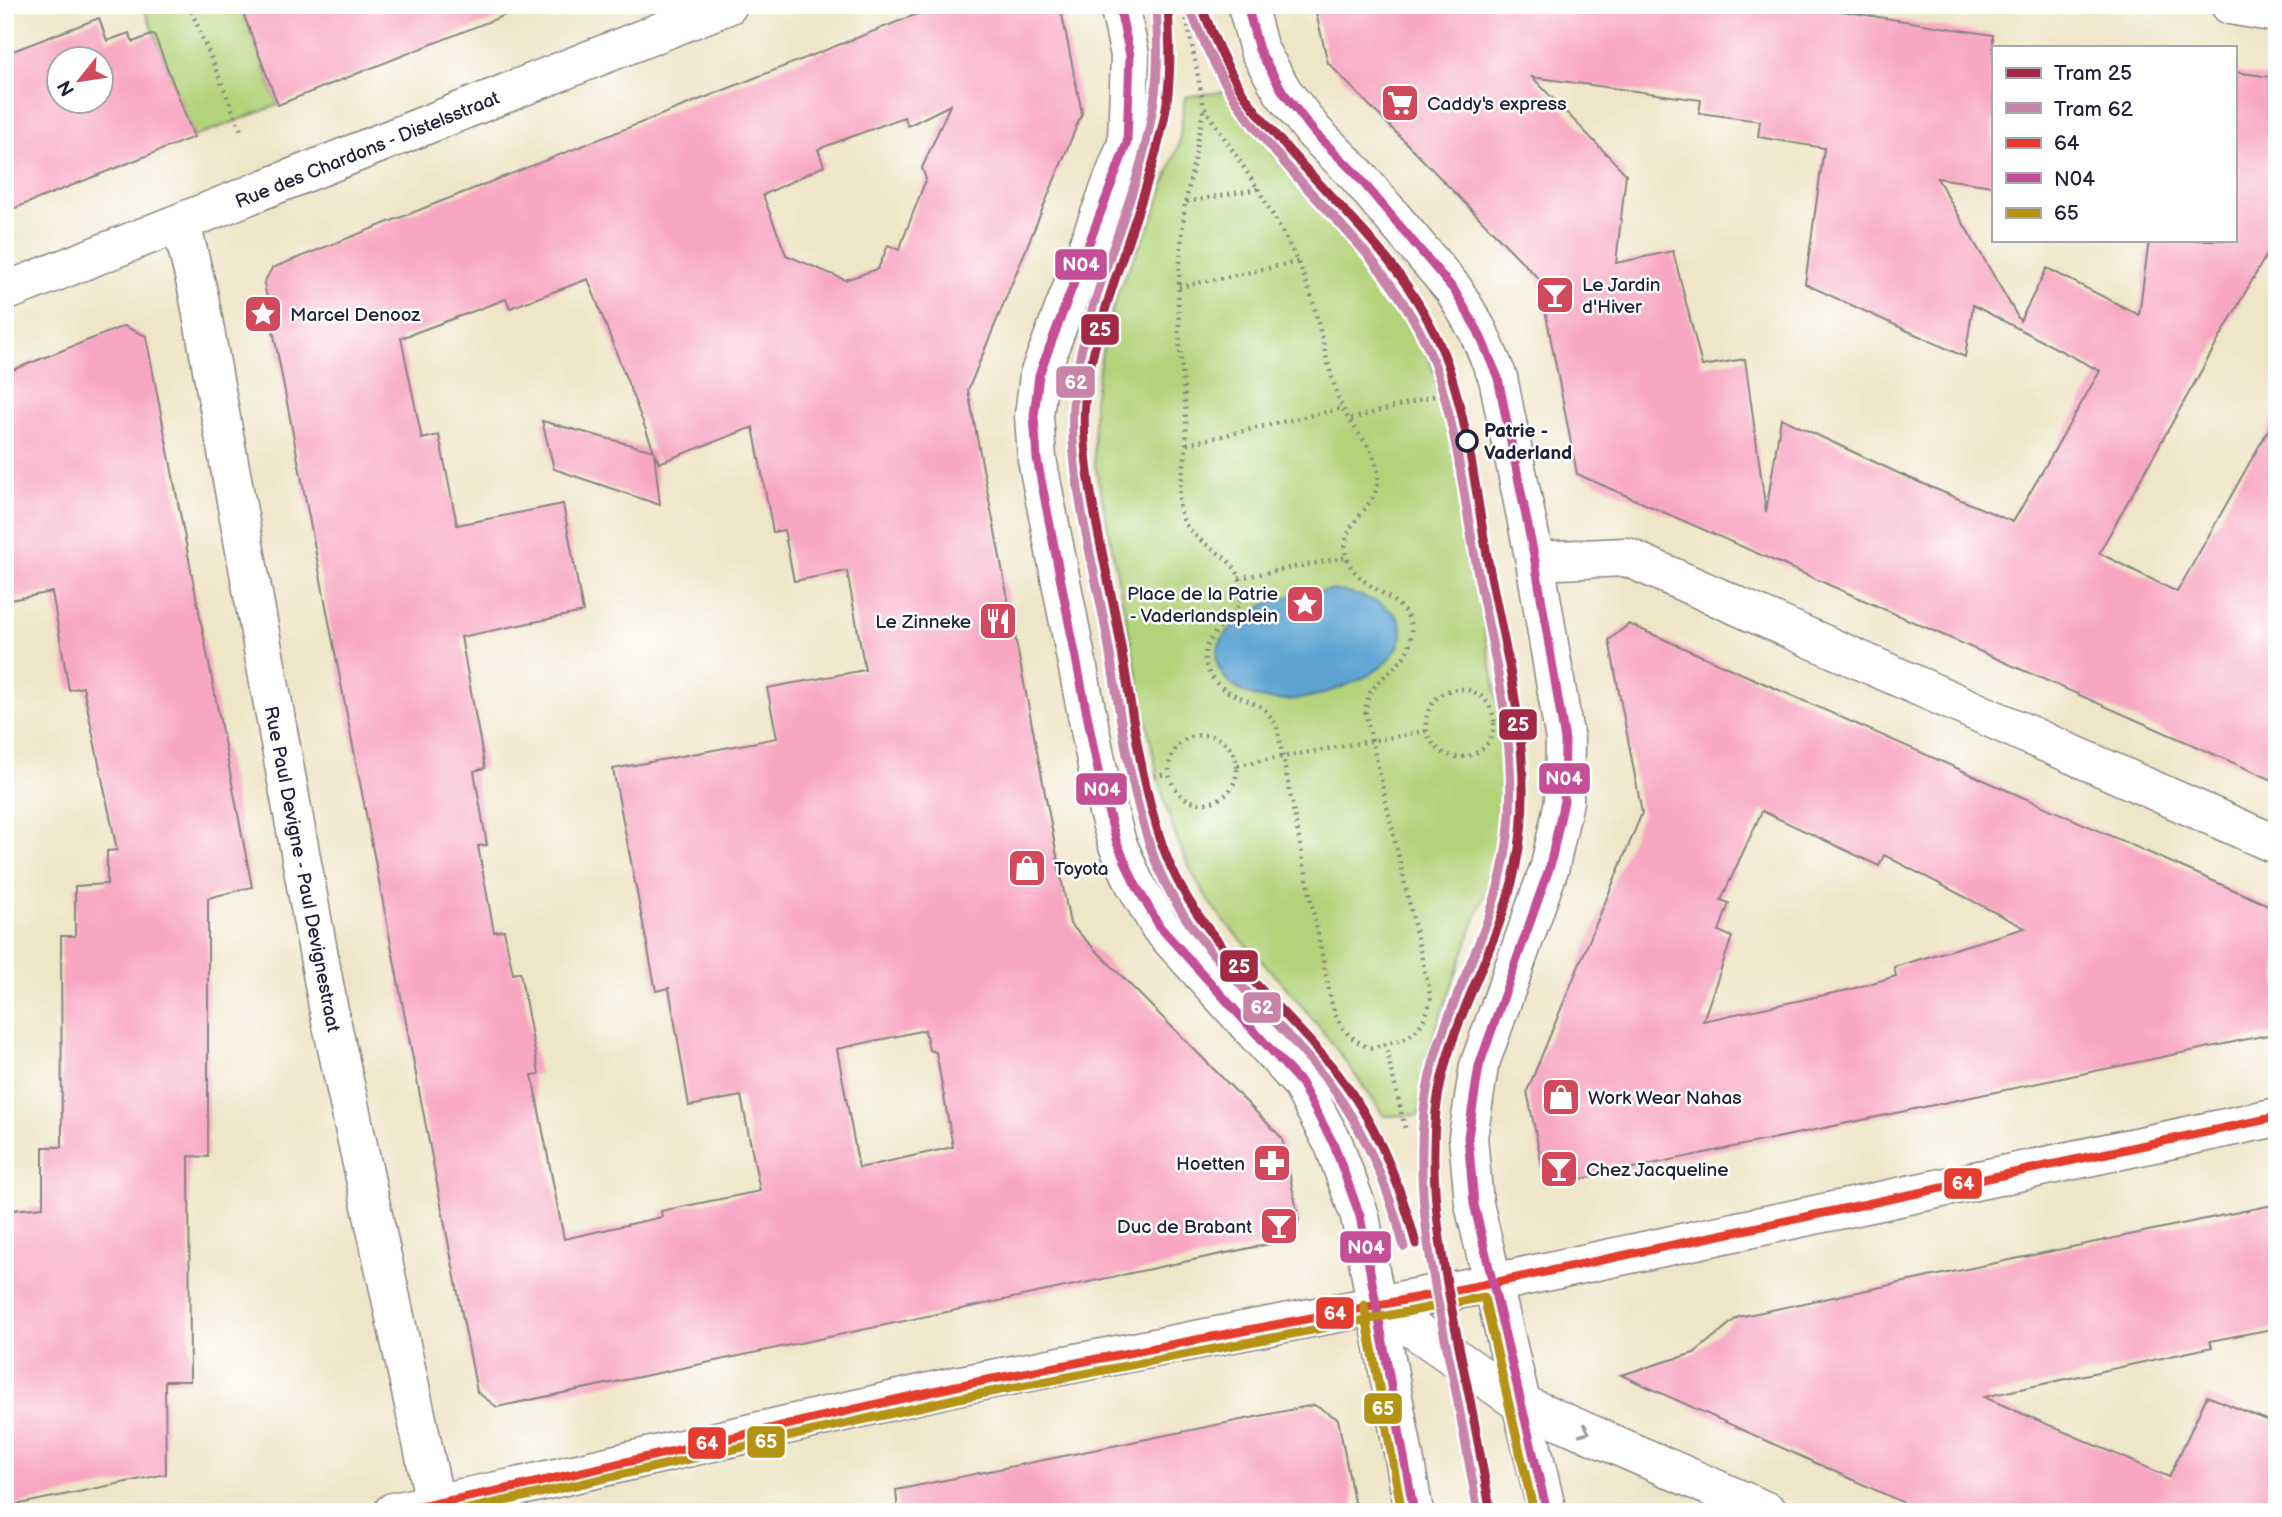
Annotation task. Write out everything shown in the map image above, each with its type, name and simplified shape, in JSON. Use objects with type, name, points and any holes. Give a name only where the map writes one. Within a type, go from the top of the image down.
[{"type":"street","name":"Rue des Chardons - Distelsstraat","points":[[5,292],[728,5]]},
{"type":"street","points":[[1119,5],[1130,55],[1127,143],[1039,375],[1034,416],[1037,459],[1101,786],[1117,843],[1134,882],[1160,927],[1301,1083],[1319,1111],[1360,1216],[1414,1512]]},
{"type":"street","points":[[1247,5],[1259,50],[1283,92],[1314,132],[1356,174],[1454,290],[1478,331],[1498,378],[1535,561],[1565,740],[1564,801],[1550,866],[1479,1066],[1470,1125],[1469,1169],[1474,1204],[1547,1512]]},
{"type":"street","points":[[2230,5],[2277,13]]},
{"type":"street","name":"Rue Paul Devigne - Paul Devignestraat","points":[[181,223],[198,292],[328,1006],[436,1507]]},
{"type":"street","points":[[1535,561],[1627,557],[2277,845]]},
{"type":"street","points":[[393,1512],[436,1507],[956,1385],[1259,1329],[1376,1303],[1493,1283],[2277,1117]]},
{"type":"street","points":[[1376,1303],[1522,1404],[1768,1512]]},
{"type":"path","points":[[189,5],[242,133]]},
{"type":"path","points":[[1184,5],[1204,107],[1258,189],[1298,261],[1343,408],[1371,453],[1378,484],[1368,503],[1351,523],[1346,540],[1347,557],[1356,576],[1391,599],[1408,615],[1412,634],[1407,655],[1372,690],[1365,710],[1432,998],[1425,1023],[1409,1038],[1369,1048],[1352,1039],[1338,1024],[1277,727],[1264,708],[1218,687],[1207,667],[1206,646],[1215,630],[1232,614],[1241,596],[1239,578],[1232,564],[1195,537],[1183,519],[1178,496],[1184,475],[1187,444],[1179,287],[1185,202],[1204,107]]},
{"type":"path","points":[[1185,202],[1258,189]]},
{"type":"path","points":[[1179,287],[1298,261]]},
{"type":"path","points":[[1350,419],[1448,392]]},
{"type":"path","points":[[1187,444],[1343,408]]},
{"type":"path","points":[[1239,578],[1347,557]]},
{"type":"path","points":[[1461,688],[1480,694],[1489,705],[1495,722],[1492,737],[1482,750],[1462,758],[1440,751],[1431,743],[1426,731],[1427,711],[1439,695],[1461,688]]},
{"type":"path","points":[[1238,765],[1426,731]]},
{"type":"path","points":[[1209,734],[1228,744],[1238,765],[1236,783],[1226,796],[1206,804],[1187,800],[1174,789],[1168,774],[1174,749],[1191,736],[1209,734]]},
{"type":"path","points":[[1154,776],[1168,774]]},
{"type":"path","points":[[1385,1044],[1406,1132]]},
{"type":"green space","points":[[143,5],[240,5],[278,105],[194,137]]},
{"type":"green space","name":"Place de la Patrie - Vaderlandsplein","points":[[1229,91],[1280,163],[1364,245],[1386,276],[1416,325],[1443,396],[1509,766],[1504,841],[1434,1034],[1420,1115],[1384,1116],[1311,1017],[1217,912],[1191,871],[1171,823],[1157,773],[1094,459],[1094,400],[1105,334],[1118,291],[1152,220],[1179,143],[1185,97]]},
{"type":"water","points":[[1331,590],[1374,601],[1397,617],[1402,628],[1400,641],[1391,657],[1381,667],[1334,690],[1284,700],[1258,698],[1243,692],[1222,674],[1217,662],[1217,650],[1224,636],[1237,623],[1257,609],[1279,599]]},
{"type":"building","points":[[240,5],[522,5],[523,8],[278,105]]},
{"type":"building","points":[[940,5],[1060,5],[1082,113],[968,390],[1070,924],[1282,1138],[1299,1220],[1283,1241],[497,1407],[477,1392],[264,283],[272,268]],"holes":[[[950,105],[922,168],[926,179],[899,250],[888,245],[878,269],[845,280],[786,255],[763,195],[824,166],[818,149],[904,117],[908,126]],[[588,279],[654,451],[542,421],[554,469],[660,505],[654,452],[659,463],[753,427],[773,532],[784,530],[794,581],[847,571],[865,670],[767,688],[777,738],[613,769],[656,991],[669,988],[689,1106],[741,1096],[760,1191],[661,1211],[662,1217],[564,1239],[532,1075],[539,1074],[520,972],[513,974],[504,930],[494,932],[478,846],[487,845],[474,771],[485,768],[461,637],[583,612],[563,504],[457,525],[439,435],[422,439],[401,338],[506,299],[510,308]],[[925,1030],[929,1050],[936,1052],[953,1147],[859,1168],[837,1049]]]},
{"type":"building","points":[[1314,5],[1803,5],[1993,35],[1992,186],[1937,178],[2020,321],[2047,268],[2139,315],[2149,242],[2236,242],[2236,72],[2277,78],[2277,236],[2099,553],[2177,592],[2277,414],[2277,782],[1577,474],[1539,279],[1328,63]],"holes":[[[1532,77],[1701,100],[1699,113],[1760,121],[1758,137],[1824,148],[1805,284],[1965,357],[1973,305],[2100,371],[2013,522],[1898,473],[1781,418],[1766,512],[1745,359],[1702,366],[1673,251],[1616,263],[1626,174]]]},
{"type":"building","points":[[99,18],[107,41],[129,33],[133,42],[154,34],[194,137],[5,212],[5,54]]},
{"type":"building","points":[[124,326],[146,336],[252,887],[208,898],[208,1157],[189,1156],[190,1381],[165,1381],[166,1474],[5,1507],[5,1211],[43,1207],[43,1147],[62,1147],[61,936],[75,936],[75,886],[107,884],[107,851],[117,850],[83,687],[69,690],[52,592],[5,601],[5,373]]},
{"type":"building","points":[[1629,624],[2277,909],[2277,1033],[1562,1183],[1543,1170],[1527,1091],[1642,813],[1609,640]],"holes":[[[1762,811],[1879,866],[1884,855],[2025,928],[1894,967],[1896,976],[1848,990],[1703,1021],[1732,937],[1719,931],[1729,903],[1721,900]]]},
{"type":"building","points":[[2277,1204],[2277,1328],[2210,1341],[2212,1347],[1984,1397],[2169,1477],[2207,1396],[2277,1424],[2277,1512],[1924,1512],[1621,1375],[1694,1353],[1738,1317]]},
{"type":"building","points":[[1314,1405],[1338,1419],[1356,1512],[898,1512],[896,1490]]},
{"type":"tram line","name":"25","points":[[1168,5],[1170,48],[1167,105],[1146,186],[1094,350],[1084,412],[1093,506],[1142,766],[1163,847],[1178,881],[1217,940],[1315,1046],[1352,1093],[1386,1155],[1416,1244]]},
{"type":"tram line","name":"25","points":[[1201,5],[1220,50],[1243,93],[1299,162],[1360,227],[1414,297],[1436,335],[1452,378],[1468,446],[1517,712],[1523,789],[1522,827],[1508,897],[1461,1017],[1442,1079],[1436,1111],[1434,1178],[1446,1278],[1491,1512]]},
{"type":"tram line","name":"62","points":[[1156,6],[1156,86],[1145,148],[1090,316],[1081,350],[1073,414],[1073,445],[1081,508],[1130,768],[1151,849],[1184,916],[1230,973],[1305,1054],[1342,1102],[1375,1161],[1404,1247]]},
{"type":"tram line","name":"62","points":[[1190,9],[1220,75],[1239,105],[1286,165],[1387,279],[1408,310],[1426,344],[1440,381],[1456,449],[1499,680],[1510,758],[1511,797],[1508,836],[1493,905],[1447,1021],[1429,1081],[1424,1112],[1422,1179],[1428,1245],[1478,1512]]},
{"type":"transit line","name":"N04","points":[[1119,5],[1130,55],[1127,143],[1039,375],[1034,416],[1037,459],[1101,786],[1117,843],[1134,882],[1160,927],[1301,1083],[1334,1145],[1360,1216],[1414,1512]]},
{"type":"transit line","name":"N04","points":[[1247,5],[1259,50],[1283,92],[1314,132],[1356,174],[1454,290],[1478,331],[1498,378],[1535,561],[1565,740],[1564,801],[1550,866],[1479,1066],[1468,1137],[1474,1204],[1547,1512]]},
{"type":"transit line","name":"64","points":[[394,1512],[517,1487],[956,1386],[1493,1283],[2277,1117]]},
{"type":"transit line","name":"65","points":[[456,1512],[959,1398],[1484,1297],[1534,1512]]},
{"type":"transit line","name":"65","points":[[1364,1305],[1402,1512]]},
{"type":"place","name":"Caddy's express","points":[[1400,103]]},
{"type":"place","name":"Le Jardin d'Hiver","points":[[1555,295]]},
{"type":"place","name":"Marcel Denooz","points":[[263,314]]},
{"type":"place","name":"Patrie - Vaderland","points":[[1467,441]]},
{"type":"place","name":"Place de la Patrie - Vaderlandsplein","points":[[1305,604]]},
{"type":"place","name":"Le Zinneke","points":[[998,621]]},
{"type":"place","name":"Toyota","points":[[1027,868]]},
{"type":"place","name":"Work Wear Nahas","points":[[1561,1097]]},
{"type":"place","name":"Hoetten","points":[[1272,1163]]},
{"type":"place","name":"Chez Jacqueline","points":[[1559,1169]]},
{"type":"place","name":"Duc de Brabant","points":[[1279,1226]]}]
